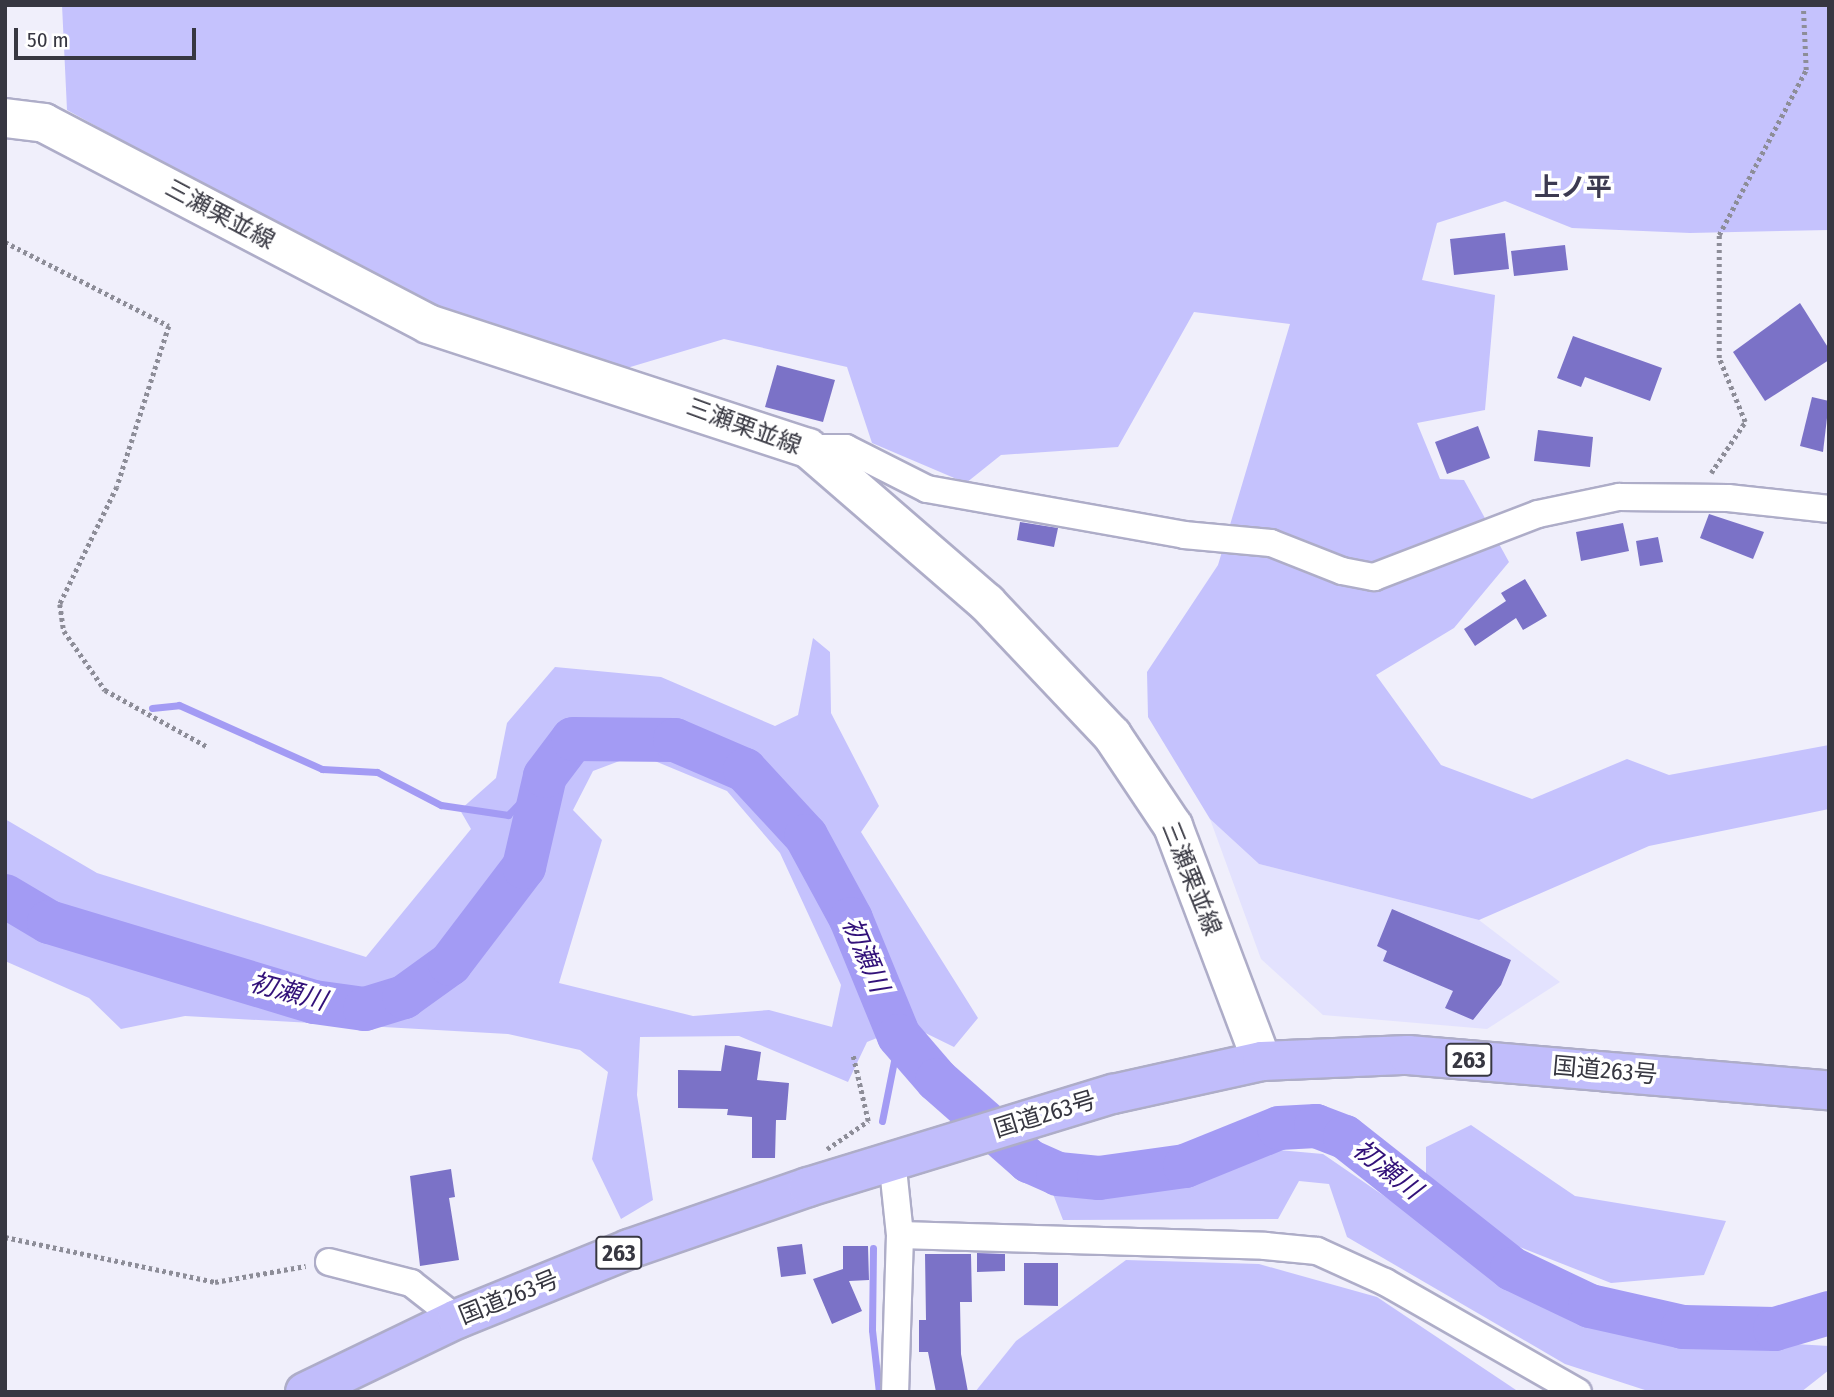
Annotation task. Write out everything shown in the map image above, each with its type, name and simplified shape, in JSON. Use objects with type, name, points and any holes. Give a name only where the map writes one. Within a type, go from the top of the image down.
[{"type":"highway","name":"国道263号","points":[[304,1392],[457,1319],[629,1249],[808,1187],[892,1158],[1113,1094],[1262,1061],[1408,1055],[1829,1090]]},
{"type":"main road","name":"三瀬栗並線","points":[[5,118],[44,123],[428,324],[808,448],[987,603],[1112,735],[1173,826],[1262,1061]]},
{"type":"street","points":[[808,448],[846,448],[927,489],[1184,536],[1271,543],[1342,571],[1374,577],[1538,514],[1619,497],[1695,497],[1829,509]]},
{"type":"street","points":[[892,1158],[900,1235],[895,1392]]},
{"type":"street","points":[[900,1235],[1265,1246],[1317,1251],[1385,1282],[1578,1392]]},
{"type":"street","points":[[329,1262],[411,1283],[457,1319]]},
{"type":"path","points":[[1695,497],[1745,422],[1719,358],[1719,235],[1806,71],[1802,5]]},
{"type":"path","points":[[5,242],[169,326],[117,487],[61,604],[64,631],[105,690],[208,747]]},
{"type":"path","points":[[808,1187],[830,1145],[868,1121],[853,1056]]},
{"type":"path","points":[[5,1237],[215,1282],[329,1262]]},
{"type":"shaded area","points":[[62,5],[1829,5],[1829,230],[1690,233],[1572,228],[1505,201],[1437,223],[1422,280],[1495,295],[1485,410],[1417,423],[1440,479],[1464,480],[1509,562],[1454,628],[1376,675],[1441,765],[1532,799],[1627,759],[1669,775],[1829,745],[1829,809],[1649,846],[1479,920],[1259,864],[1210,819],[1148,717],[1147,672],[1218,565],[1290,324],[1194,312],[1118,447],[1001,455],[966,483],[872,443],[847,367],[724,339],[627,368],[434,313],[67,110]]},
{"type":"shaded area","points":[[813,638],[830,652],[831,713],[879,806],[861,832],[978,1018],[954,1047],[909,1025],[867,1042],[848,1082],[739,1036],[640,1037],[637,1095],[653,1200],[621,1219],[592,1159],[608,1072],[580,1050],[508,1034],[185,1016],[121,1029],[89,998],[5,961],[5,819],[97,873],[366,957],[471,829],[460,810],[496,778],[507,723],[555,667],[661,677],[775,726],[798,715]],"holes":[[[638,754],[727,791],[780,853],[841,985],[832,1027],[769,1010],[693,1016],[559,983],[602,840],[573,810],[593,771]]]},
{"type":"shaded area","points":[[1210,819],[1259,864],[1479,920],[1560,982],[1487,1029],[1323,1015],[1261,959]]},
{"type":"shaded area","points":[[1471,1125],[1575,1196],[1726,1221],[1704,1275],[1611,1283],[1499,1239],[1426,1177],[1426,1147]]},
{"type":"shaded area","points":[[1268,1149],[1323,1154],[1508,1281],[1644,1335],[1829,1346],[1829,1370],[1801,1392],[1651,1392],[1565,1364],[1347,1237],[1329,1184],[1299,1181],[1278,1219],[1063,1220],[1053,1194],[1184,1183]]},
{"type":"shaded area","points":[[1126,1260],[1259,1264],[1377,1297],[1519,1392],[975,1392],[1016,1341]]},
{"type":"building","points":[[1505,233],[1509,269],[1454,275],[1450,239]]},
{"type":"building","points":[[1565,245],[1568,270],[1514,276],[1511,251]]},
{"type":"building","points":[[1800,303],[1829,349],[1829,360],[1765,401],[1733,352]]},
{"type":"building","points":[[1573,336],[1662,368],[1650,401],[1585,377],[1581,387],[1557,378]]},
{"type":"building","points":[[777,365],[835,380],[823,422],[765,407]]},
{"type":"building","points":[[1812,397],[1829,401],[1823,452],[1800,446]]},
{"type":"building","points":[[1478,426],[1490,458],[1447,474],[1435,442]]},
{"type":"building","points":[[1538,430],[1593,437],[1590,467],[1534,461]]},
{"type":"building","points":[[1709,514],[1764,532],[1753,559],[1700,538]]},
{"type":"building","points":[[1020,522],[1058,528],[1054,547],[1017,540]]},
{"type":"building","points":[[1623,523],[1629,551],[1581,561],[1576,532]]},
{"type":"building","points":[[1658,537],[1663,562],[1640,566],[1636,541]]},
{"type":"building","points":[[1525,579],[1547,616],[1523,630],[1516,618],[1475,646],[1464,629],[1506,601],[1501,593]]},
{"type":"building","points":[[1392,909],[1511,960],[1501,985],[1473,1020],[1445,1008],[1453,991],[1383,961],[1387,951],[1377,946]]},
{"type":"building","points":[[725,1045],[761,1052],[757,1080],[789,1083],[786,1120],[776,1120],[775,1158],[752,1158],[752,1117],[727,1115],[728,1109],[678,1108],[678,1070],[721,1071]]},
{"type":"building","points":[[451,1169],[455,1197],[449,1198],[459,1260],[420,1266],[410,1176]]},
{"type":"building","points":[[802,1244],[806,1274],[781,1277],[777,1247]]},
{"type":"building","points":[[843,1246],[868,1246],[869,1280],[849,1281],[862,1311],[832,1324],[813,1279],[843,1269]]},
{"type":"building","points":[[977,1253],[1005,1254],[1005,1271],[977,1272]]},
{"type":"building","points":[[925,1254],[971,1254],[972,1302],[960,1302],[961,1354],[968,1392],[936,1392],[928,1352],[919,1352],[919,1320],[926,1320]]},
{"type":"building","points":[[1024,1263],[1058,1263],[1058,1306],[1024,1305]]},
{"type":"waterway","points":[[152,708],[179,705],[322,769],[377,772],[441,805],[508,815],[545,776]]},
{"type":"waterway","name":"初瀬川","points":[[5,896],[49,922],[314,1002],[365,1009],[404,997],[450,964],[524,867],[545,776],[573,739],[675,740],[745,770],[806,836],[851,919],[899,1036],[937,1080],[1029,1161],[1058,1174],[1099,1178],[1185,1166],[1279,1128],[1316,1126],[1345,1137],[1512,1269],[1590,1306],[1683,1327],[1775,1329],[1829,1313]]},
{"type":"waterway","points":[[882,1121],[899,1036]]},
{"type":"waterway","points":[[873,1248],[872,1330],[879,1392]]},
{"type":"district","name":"上ノ平","points":[[1573,188]]}]
